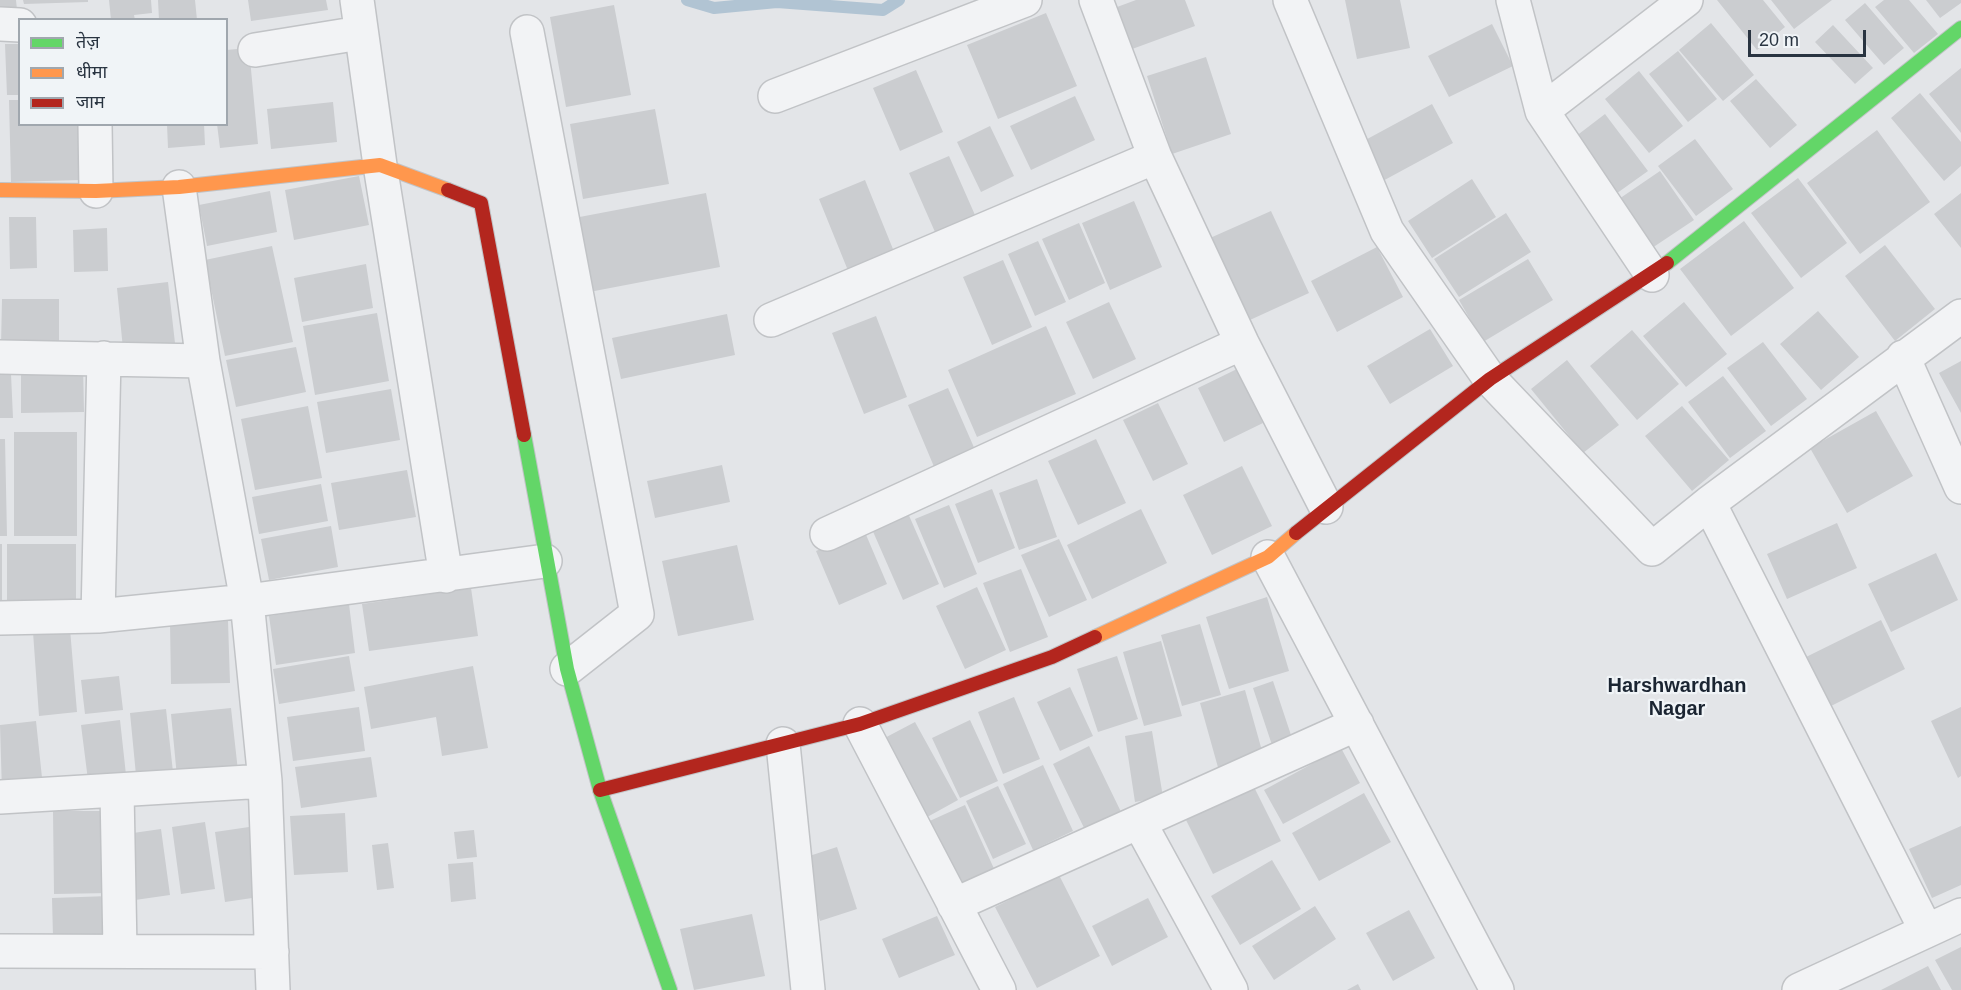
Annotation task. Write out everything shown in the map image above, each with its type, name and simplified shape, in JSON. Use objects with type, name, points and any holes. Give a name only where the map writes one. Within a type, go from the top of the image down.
[{"type":"street","points":[[357,0],[380,165],[446,576]]},
{"type":"street","points":[[776,96],[1025,0]]},
{"type":"street","points":[[1096,0],[1155,157],[1242,343],[1326,507]]},
{"type":"street","points":[[1290,0],[1387,231],[1490,379],[1652,549],[1709,503],[1961,316]]},
{"type":"street","points":[[1513,0],[1542,111],[1652,275]]},
{"type":"street","points":[[1542,111],[1686,0]]},
{"type":"street","points":[[0,24],[18,25]]},
{"type":"street","points":[[600,790],[860,724],[1052,657],[1268,557],[1326,507],[1490,379],[1652,275],[1961,28]]},
{"type":"street","points":[[527,32],[637,614],[567,669]]},
{"type":"street","points":[[255,50],[360,33]]},
{"type":"street","points":[[95,126],[96,191]]},
{"type":"street","points":[[771,320],[1155,157]]},
{"type":"street","points":[[0,190],[96,191],[179,188],[380,165],[481,204],[545,561],[567,669],[600,790],[670,990]]},
{"type":"street","points":[[179,188],[203,361],[247,601],[265,781],[273,990]]},
{"type":"street","points":[[827,534],[1242,343]]},
{"type":"street","points":[[0,357],[203,361]]},
{"type":"street","points":[[1903,357],[1961,487]]},
{"type":"street","points":[[98,616],[104,358]]},
{"type":"street","points":[[1709,503],[1926,930]]},
{"type":"street","points":[[1268,557],[1497,990]]},
{"type":"street","points":[[0,618],[98,616],[247,601],[545,561]]},
{"type":"street","points":[[860,724],[999,990]]},
{"type":"street","points":[[954,905],[1357,724]]},
{"type":"street","points":[[783,744],[808,990]]},
{"type":"street","points":[[0,797],[265,781]]},
{"type":"street","points":[[117,791],[120,950]]},
{"type":"street","points":[[1139,822],[1231,990]]},
{"type":"street","points":[[1799,990],[1961,915]]},
{"type":"street","points":[[0,951],[272,952]]},
{"type":"building","points":[[0,0],[16,0],[17,10],[0,10]]},
{"type":"building","points":[[23,0],[88,0],[88,2],[24,4]]},
{"type":"building","points":[[109,0],[151,0],[152,13],[134,15],[135,18],[111,18]]},
{"type":"building","points":[[158,0],[195,0],[197,18],[159,18]]},
{"type":"building","points":[[248,0],[326,0],[328,10],[251,21]]},
{"type":"building","points":[[1136,0],[1185,0],[1195,26],[1124,52],[1109,10]]},
{"type":"building","points":[[1345,0],[1400,0],[1410,48],[1357,59]]},
{"type":"building","points":[[1717,0],[1763,0],[1785,27],[1757,50]]},
{"type":"building","points":[[1771,0],[1832,0],[1794,29]]},
{"type":"building","points":[[1884,0],[1909,0],[1938,34],[1914,53],[1875,7]]},
{"type":"building","points":[[1926,0],[1961,0],[1961,3],[1940,18]]},
{"type":"building","points":[[1865,3],[1904,48],[1884,65],[1845,20]]},
{"type":"building","points":[[614,5],[631,95],[566,107],[550,17]]},
{"type":"building","points":[[1046,13],[1077,86],[998,119],[967,45]]},
{"type":"building","points":[[1711,23],[1754,75],[1723,101],[1679,50]]},
{"type":"building","points":[[1492,24],[1513,66],[1449,97],[1428,56]]},
{"type":"building","points":[[1833,25],[1873,68],[1855,84],[1815,42]]},
{"type":"building","points":[[5,44],[18,44],[18,95],[7,95]]},
{"type":"building","points":[[249,48],[258,144],[220,148],[217,126],[228,126],[228,50]]},
{"type":"building","points":[[1678,51],[1717,99],[1688,122],[1649,74]]},
{"type":"building","points":[[1206,57],[1231,134],[1172,154],[1147,76]]},
{"type":"building","points":[[1961,68],[1961,133],[1929,94]]},
{"type":"building","points":[[916,70],[943,132],[900,151],[873,88]]},
{"type":"building","points":[[1639,71],[1683,126],[1649,153],[1605,99]]},
{"type":"building","points":[[1756,79],[1797,125],[1770,148],[1730,101]]},
{"type":"building","points":[[1920,93],[1961,142],[1961,166],[1944,181],[1891,118]]},
{"type":"building","points":[[1075,96],[1095,140],[1031,170],[1010,126]]},
{"type":"building","points":[[9,100],[18,100],[18,126],[78,126],[80,180],[11,182]]},
{"type":"building","points":[[333,102],[337,142],[271,149],[267,109]]},
{"type":"building","points":[[1432,104],[1453,143],[1379,183],[1358,144]]},
{"type":"building","points":[[655,109],[669,184],[583,199],[570,124]]},
{"type":"building","points":[[1605,114],[1648,171],[1613,196],[1571,140]]},
{"type":"building","points":[[167,126],[204,126],[205,145],[168,148]]},
{"type":"building","points":[[990,126],[1014,176],[981,192],[957,142]]},
{"type":"building","points":[[1877,130],[1930,202],[1860,254],[1807,183]]},
{"type":"building","points":[[1695,139],[1733,189],[1696,216],[1658,166]]},
{"type":"building","points":[[949,156],[975,215],[935,232],[909,173]]},
{"type":"building","points":[[1660,171],[1694,220],[1649,250],[1616,201]]},
{"type":"building","points":[[359,176],[369,225],[294,240],[285,190]]},
{"type":"building","points":[[1798,178],[1847,243],[1801,278],[1751,213]]},
{"type":"building","points":[[1472,179],[1496,217],[1432,258],[1408,221]]},
{"type":"building","points":[[865,180],[897,259],[851,278],[819,199]]},
{"type":"building","points":[[270,191],[277,232],[207,246],[199,205]]},
{"type":"building","points":[[706,193],[720,267],[584,293],[569,219]]},
{"type":"building","points":[[1961,193],[1961,248],[1934,214]]},
{"type":"building","points":[[1134,201],[1162,267],[1110,290],[1082,223]]},
{"type":"building","points":[[1271,211],[1309,293],[1239,325],[1201,242]]},
{"type":"building","points":[[1506,213],[1531,252],[1459,297],[1434,259]]},
{"type":"building","points":[[9,217],[36,217],[37,268],[10,269]]},
{"type":"building","points":[[1744,221],[1794,288],[1731,336],[1680,269]]},
{"type":"building","points":[[1079,223],[1105,283],[1069,300],[1042,239]]},
{"type":"building","points":[[107,228],[108,271],[74,272],[73,230]]},
{"type":"building","points":[[1038,241],[1066,302],[1035,316],[1008,254]]},
{"type":"building","points":[[1885,245],[1935,309],[1895,341],[1845,276]]},
{"type":"building","points":[[272,246],[293,342],[225,356],[205,260]]},
{"type":"building","points":[[1377,247],[1403,297],[1337,332],[1311,281]]},
{"type":"building","points":[[1528,259],[1553,300],[1483,342],[1459,300]]},
{"type":"building","points":[[1003,260],[1032,327],[992,345],[963,277]]},
{"type":"building","points":[[366,264],[373,308],[302,322],[294,278]]},
{"type":"building","points":[[168,282],[175,343],[123,349],[117,288]]},
{"type":"building","points":[[2,299],[59,299],[59,347],[1,346]]},
{"type":"building","points":[[1109,302],[1136,359],[1093,379],[1066,322]]},
{"type":"building","points":[[1684,302],[1727,354],[1686,387],[1643,336]]},
{"type":"building","points":[[1818,311],[1859,357],[1821,390],[1780,344]]},
{"type":"building","points":[[377,313],[389,381],[315,395],[303,326]]},
{"type":"building","points":[[727,314],[735,355],[621,379],[612,338]]},
{"type":"building","points":[[876,316],[907,397],[864,414],[832,333]]},
{"type":"building","points":[[1046,326],[1076,394],[977,437],[948,370]]},
{"type":"building","points":[[1430,329],[1453,366],[1390,404],[1367,366]]},
{"type":"building","points":[[1632,330],[1679,384],[1637,420],[1590,366]]},
{"type":"building","points":[[1763,342],[1807,399],[1771,426],[1727,368]]},
{"type":"building","points":[[296,347],[306,392],[236,407],[226,360]]},
{"type":"building","points":[[1567,360],[1619,425],[1583,453],[1531,389]]},
{"type":"building","points":[[1961,361],[1961,413],[1939,373]]},
{"type":"building","points":[[83,364],[84,412],[21,413],[21,365]]},
{"type":"building","points":[[1237,369],[1263,423],[1224,442],[1198,388]]},
{"type":"building","points":[[0,374],[11,374],[13,418],[0,418]]},
{"type":"building","points":[[1723,376],[1766,431],[1730,458],[1688,402]]},
{"type":"building","points":[[948,388],[976,452],[935,469],[908,405]]},
{"type":"building","points":[[391,389],[400,440],[326,453],[317,402]]},
{"type":"building","points":[[1158,403],[1188,464],[1153,481],[1123,420]]},
{"type":"building","points":[[308,406],[322,478],[255,490],[241,419]]},
{"type":"building","points":[[1682,406],[1729,460],[1692,491],[1645,436]]},
{"type":"building","points":[[1876,411],[1913,476],[1847,513],[1810,448]]},
{"type":"building","points":[[14,432],[77,432],[77,536],[14,536]]},
{"type":"building","points":[[0,439],[5,439],[7,536],[0,536]]},
{"type":"building","points":[[1096,439],[1126,503],[1078,525],[1048,461]]},
{"type":"building","points":[[722,465],[730,502],[655,518],[647,481]]},
{"type":"building","points":[[1242,466],[1272,526],[1212,555],[1183,495]]},
{"type":"building","points":[[407,470],[416,517],[339,530],[331,483]]},
{"type":"building","points":[[1037,479],[1057,537],[1019,550],[999,493]]},
{"type":"building","points":[[321,484],[328,521],[259,534],[252,497]]},
{"type":"building","points":[[992,489],[1015,548],[978,563],[955,504]]},
{"type":"building","points":[[949,505],[977,574],[944,588],[915,519]]},
{"type":"building","points":[[1141,509],[1167,563],[1092,599],[1067,545]]},
{"type":"building","points":[[907,511],[939,584],[903,600],[871,527]]},
{"type":"building","points":[[1837,523],[1857,568],[1787,599],[1767,554]]},
{"type":"building","points":[[331,526],[338,567],[269,580],[261,539]]},
{"type":"building","points":[[864,530],[887,584],[839,605],[816,551]]},
{"type":"building","points":[[1059,539],[1087,600],[1049,617],[1021,555]]},
{"type":"building","points":[[0,544],[2,544],[2,610],[0,610]]},
{"type":"building","points":[[7,544],[76,544],[76,606],[7,606]]},
{"type":"building","points":[[737,545],[754,620],[678,636],[662,561]]},
{"type":"building","points":[[1936,553],[1958,600],[1891,632],[1868,584]]},
{"type":"building","points":[[1021,569],[1048,637],[1010,652],[983,583]]},
{"type":"building","points":[[977,587],[1006,650],[965,669],[936,606]]},
{"type":"building","points":[[471,588],[478,636],[369,651],[362,604]]},
{"type":"building","points":[[1267,597],[1289,671],[1229,689],[1206,617]]},
{"type":"building","points":[[349,604],[355,653],[276,665],[269,616]]},
{"type":"building","points":[[1881,620],[1905,669],[1829,707],[1804,658]]},
{"type":"building","points":[[228,621],[230,683],[171,684],[170,623]]},
{"type":"building","points":[[1200,624],[1221,695],[1182,706],[1161,635]]},
{"type":"building","points":[[70,629],[77,712],[39,716],[33,632]]},
{"type":"building","points":[[1161,641],[1182,716],[1144,726],[1123,652]]},
{"type":"building","points":[[349,656],[355,691],[279,704],[273,669]]},
{"type":"building","points":[[1117,656],[1138,719],[1098,732],[1077,669]]},
{"type":"building","points":[[473,666],[488,748],[442,756],[436,717],[371,729],[364,687]]},
{"type":"building","points":[[119,676],[123,710],[85,714],[81,680]]},
{"type":"building","points":[[1273,681],[1295,747],[1275,754],[1253,688]]},
{"type":"building","points":[[1070,687],[1093,736],[1060,751],[1037,702]]},
{"type":"building","points":[[1245,690],[1264,758],[1219,771],[1200,703]]},
{"type":"building","points":[[1014,697],[1040,759],[1003,774],[978,712]]},
{"type":"building","points":[[359,707],[365,751],[293,761],[287,717]]},
{"type":"building","points":[[1961,707],[1961,776],[1958,778],[1931,721]]},
{"type":"building","points":[[231,708],[238,771],[177,777],[171,714]]},
{"type":"building","points":[[166,709],[173,772],[136,775],[130,713]]},
{"type":"building","points":[[120,720],[127,784],[89,788],[81,725]]},
{"type":"building","points":[[970,720],[998,781],[960,798],[932,738]]},
{"type":"building","points":[[36,721],[43,787],[2,792],[0,725]]},
{"type":"building","points":[[915,722],[958,800],[920,821],[877,742]]},
{"type":"building","points":[[1152,731],[1163,797],[1135,802],[1125,736]]},
{"type":"building","points":[[1089,746],[1123,816],[1087,834],[1053,764]]},
{"type":"building","points":[[1341,748],[1360,783],[1283,824],[1264,790]]},
{"type":"building","points":[[371,757],[377,797],[301,808],[295,767]]},
{"type":"building","points":[[1043,765],[1073,831],[1033,850],[1003,784]]},
{"type":"building","points":[[1253,785],[1281,841],[1213,874],[1185,818]]},
{"type":"building","points":[[998,786],[1026,844],[993,859],[966,801]]},
{"type":"building","points":[[1364,793],[1391,842],[1319,881],[1292,833]]},
{"type":"building","points":[[965,805],[996,873],[955,893],[923,824]]},
{"type":"building","points":[[53,811],[109,811],[110,893],[54,894]]},
{"type":"building","points":[[345,813],[348,872],[294,875],[290,816]]},
{"type":"building","points":[[205,822],[215,889],[181,894],[172,827]]},
{"type":"building","points":[[1961,826],[1961,885],[1932,898],[1909,849]]},
{"type":"building","points":[[249,827],[259,897],[225,902],[215,832]]},
{"type":"building","points":[[161,829],[170,895],[128,901],[119,835]]},
{"type":"building","points":[[474,830],[477,857],[457,859],[454,832]]},
{"type":"building","points":[[388,843],[394,888],[377,890],[372,845]]},
{"type":"building","points":[[837,847],[857,909],[820,921],[800,859]]},
{"type":"building","points":[[1272,860],[1301,909],[1240,945],[1211,896]]},
{"type":"building","points":[[473,862],[476,899],[451,902],[448,864]]},
{"type":"building","points":[[1059,875],[1100,956],[1037,988],[995,907]]},
{"type":"building","points":[[109,896],[111,936],[53,937],[52,898]]},
{"type":"building","points":[[1148,898],[1168,937],[1112,966],[1092,926]]},
{"type":"building","points":[[1315,906],[1336,939],[1274,980],[1252,946]]},
{"type":"building","points":[[1409,910],[1435,958],[1393,981],[1366,933]]},
{"type":"building","points":[[752,914],[765,976],[694,990],[680,929]]},
{"type":"building","points":[[937,916],[955,955],[899,978],[882,939]]},
{"type":"building","points":[[1961,947],[1961,990],[1952,990],[1935,960]]},
{"type":"building","points":[[1928,966],[1941,990],[1881,990]]},
{"type":"building","points":[[1358,984],[1361,990],[1347,990]]},
{"type":"waterway","points":[[687,0],[714,8],[777,2],[883,10],[899,0]]},
{"type":"traffic: fast","points":[[1667,263],[1961,28]]},
{"type":"traffic: fast","points":[[524,435],[567,669],[600,790],[670,990]]},
{"type":"traffic: slow","points":[[0,190],[96,191],[179,187],[380,165],[448,190]]},
{"type":"traffic: slow","points":[[1095,637],[1268,557],[1296,533]]},
{"type":"traffic: jam","points":[[448,190],[481,203],[524,435]]},
{"type":"traffic: jam","points":[[1296,533],[1490,379],[1667,263]]},
{"type":"traffic: jam","points":[[600,790],[860,724],[1052,657],[1095,637]]},
{"type":"district","name":"Harshwardhan Nagar","points":[[1677,698]]}]
